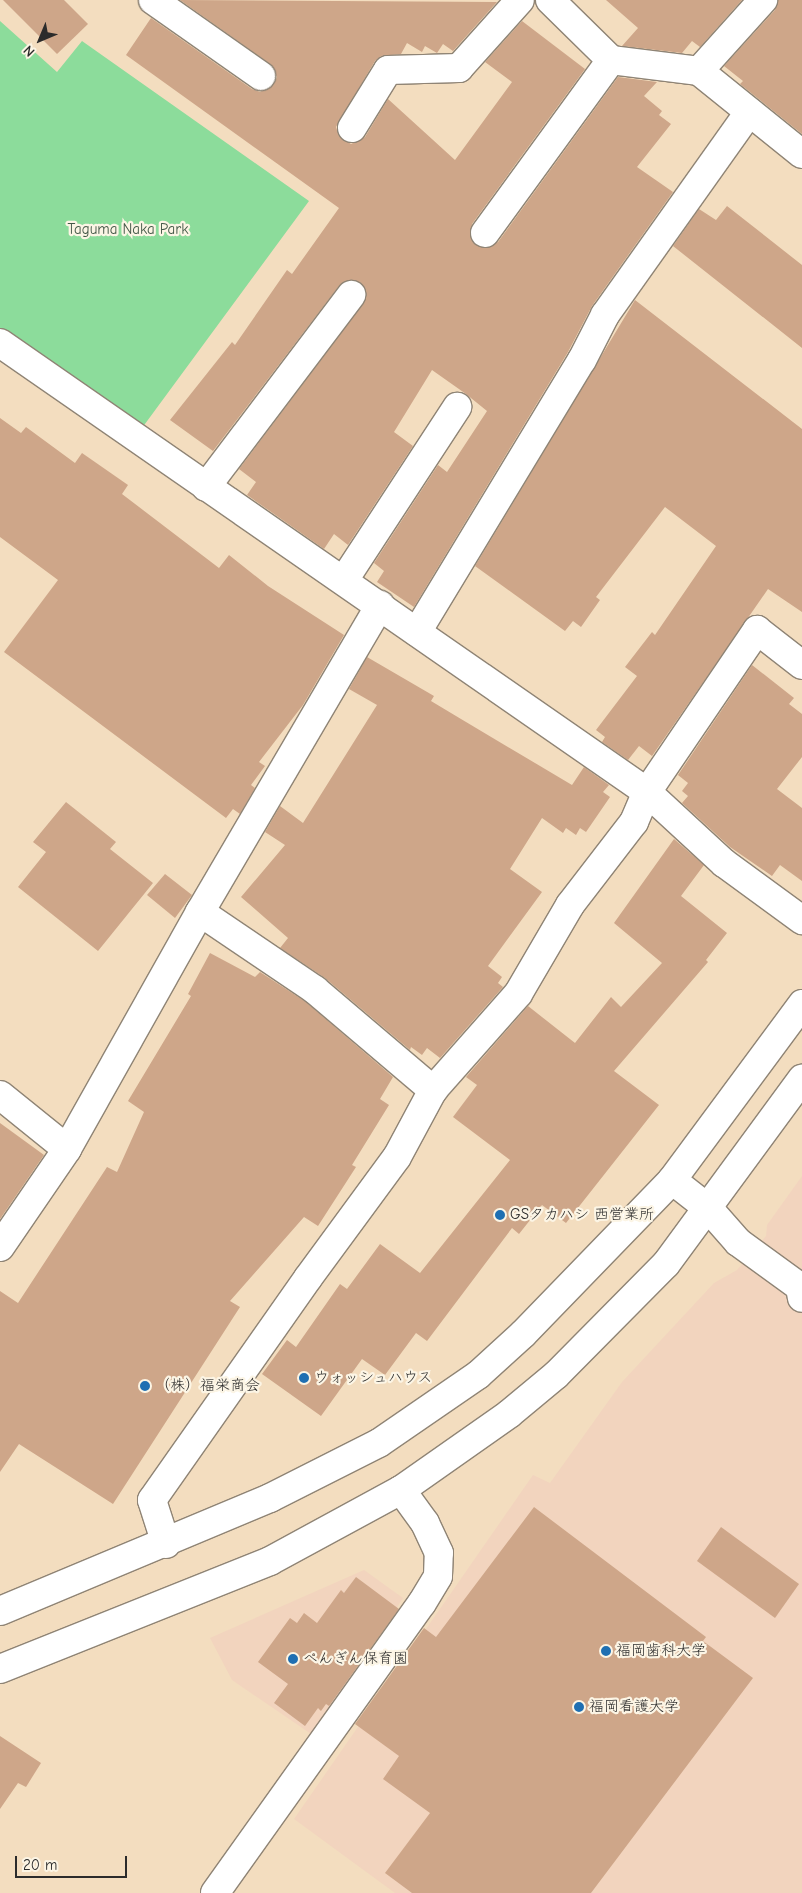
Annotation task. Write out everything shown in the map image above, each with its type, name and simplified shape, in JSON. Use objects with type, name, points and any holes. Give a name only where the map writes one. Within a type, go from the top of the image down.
[{"type":"street","points":[[153,0],[261,76]]},
{"type":"street","points":[[352,128],[388,70],[459,68],[520,0]]},
{"type":"street","points":[[550,0],[611,60],[698,71],[802,154]]},
{"type":"street","points":[[698,71],[763,0]]},
{"type":"street","points":[[485,233],[611,60]]},
{"type":"street","points":[[417,632],[582,360],[605,316],[749,112]]},
{"type":"street","points":[[206,486],[351,295]]},
{"type":"street","points":[[0,343],[380,604],[417,632],[647,792],[724,863],[802,920]]},
{"type":"street","points":[[344,580],[457,408]]},
{"type":"street","points":[[0,1248],[67,1149],[200,912],[380,604]]},
{"type":"street","points":[[166,1544],[152,1500],[308,1278],[397,1157],[433,1090],[518,994],[570,905],[634,822],[647,792],[757,630],[802,665]]},
{"type":"street","points":[[200,912],[315,990],[433,1090]]},
{"type":"street","points":[[0,1611],[166,1544],[270,1498],[379,1443],[478,1375],[524,1334],[672,1180],[802,1004]]},
{"type":"street","points":[[0,1669],[270,1561],[401,1490],[509,1414],[556,1375],[666,1264],[709,1209],[802,1079]]},
{"type":"street","points":[[0,1095],[67,1149]]},
{"type":"street","points":[[672,1180],[709,1209],[747,1249],[800,1286],[802,1298]]},
{"type":"street","points":[[215,1893],[422,1603],[438,1576],[439,1553],[426,1523],[401,1490]]},
{"type":"shaded area","name":"福岡歯科大学","points":[[802,1176],[802,1893],[395,1893],[294,1819],[533,1475],[550,1483],[622,1382],[714,1283],[737,1270],[766,1236],[767,1225]]},
{"type":"shaded area","name":"ぺんぎん保育園","points":[[364,1570],[403,1598],[314,1736],[232,1680],[210,1638]]},
{"type":"green space","name":"Taguma Naka Park","points":[[0,21],[57,72],[82,41],[309,201],[142,428],[0,333]]},
{"type":"building","points":[[3,0],[64,0],[88,24],[57,54]]},
{"type":"building","points":[[180,0],[497,2],[453,51],[443,44],[437,53],[425,46],[422,52],[407,43],[401,54],[381,56],[375,61],[336,127],[339,136],[351,144],[365,137],[388,99],[455,160],[512,82],[485,62],[522,21],[585,69],[472,224],[471,239],[483,248],[498,242],[618,77],[657,82],[644,96],[662,111],[659,115],[671,124],[637,167],[673,192],[592,306],[568,352],[414,607],[377,582],[384,571],[374,563],[438,465],[447,472],[487,411],[466,394],[432,370],[394,432],[413,446],[348,545],[334,534],[324,549],[247,495],[256,482],[239,469],[363,304],[366,296],[361,283],[352,280],[339,286],[213,451],[170,420],[232,342],[235,345],[287,270],[292,274],[339,208],[126,55],[151,18],[252,89],[260,92],[273,85],[277,77],[270,64]]},
{"type":"building","points":[[606,0],[742,0],[700,47],[692,41],[682,53],[622,46],[638,28]]},
{"type":"building","points":[[778,0],[802,0],[802,134],[740,84],[743,81],[724,66],[775,10]]},
{"type":"building","points":[[727,206],[802,265],[802,348],[673,246],[699,209],[716,220]]},
{"type":"building","points":[[635,300],[802,429],[802,612],[768,589],[652,756],[639,746],[628,760],[602,742],[605,737],[596,730],[637,676],[625,667],[652,632],[655,635],[716,546],[665,507],[596,597],[600,600],[581,627],[573,621],[565,631],[475,566]]},
{"type":"building","points":[[0,418],[21,433],[26,427],[75,463],[82,453],[128,485],[122,494],[219,568],[229,555],[268,586],[344,635],[303,705],[259,762],[265,766],[251,785],[255,788],[240,814],[233,809],[226,818],[4,652],[58,580],[0,537]]},
{"type":"building","points":[[367,657],[434,696],[431,701],[572,785],[584,767],[609,785],[603,792],[610,797],[586,832],[580,828],[576,835],[566,828],[563,833],[542,818],[510,869],[542,892],[488,966],[502,977],[498,983],[503,987],[440,1058],[427,1048],[422,1055],[411,1047],[410,1050],[325,978],[280,948],[288,938],[241,897],[285,845],[265,832],[280,806],[303,823],[377,705],[349,689]]},
{"type":"building","points":[[752,665],[794,698],[789,704],[802,714],[802,757],[777,789],[802,808],[802,881],[780,865],[772,876],[730,847],[682,803],[688,796],[682,791],[688,783],[678,775]]},
{"type":"building","points":[[66,802],[116,842],[110,849],[153,883],[98,951],[18,887],[46,852],[33,842]]},
{"type":"building","points":[[674,839],[704,865],[681,896],[727,933],[706,960],[708,962],[614,1071],[659,1105],[566,1223],[542,1205],[519,1234],[512,1228],[427,1341],[416,1333],[385,1375],[362,1359],[321,1416],[262,1374],[287,1340],[296,1347],[340,1284],[347,1289],[380,1244],[420,1273],[510,1160],[453,1117],[477,1085],[466,1077],[528,1006],[575,1043],[611,997],[621,1007],[662,963],[614,923]]},
{"type":"building","points":[[165,874],[192,895],[175,918],[147,895]]},
{"type":"building","points":[[210,953],[255,977],[260,972],[306,1002],[393,1077],[380,1099],[389,1105],[352,1165],[356,1167],[318,1226],[304,1217],[230,1301],[240,1307],[113,1504],[19,1444],[0,1472],[0,1291],[18,1303],[107,1167],[117,1172],[144,1112],[128,1101],[191,996],[188,994]]},
{"type":"building","points":[[0,1123],[44,1155],[0,1219]]},
{"type":"building","name":"福岡看護大学","points":[[534,1507],[706,1637],[703,1641],[753,1678],[591,1893],[412,1893],[385,1873],[430,1813],[383,1779],[399,1756],[355,1724],[424,1628],[436,1637]]},
{"type":"building","points":[[721,1527],[799,1584],[775,1618],[697,1561]]},
{"type":"building","points":[[356,1577],[399,1609],[329,1706],[326,1704],[321,1711],[318,1708],[305,1726],[274,1703],[288,1684],[258,1662],[290,1618],[297,1623],[304,1613],[317,1623],[341,1590],[344,1593]]},
{"type":"building","points":[[0,1736],[41,1763],[26,1787],[18,1783],[0,1809]]},
{"type":"place","name":"GSタカハシ 西営業所","points":[[500,1215]]},
{"type":"place","name":"ウォッシュハウス","points":[[304,1378]]},
{"type":"place","name":"（株）福栄商会","points":[[145,1386]]},
{"type":"place","name":"福岡歯科大学","points":[[606,1651]]},
{"type":"place","name":"ぺんぎん保育園","points":[[293,1659]]},
{"type":"place","name":"福岡看護大学","points":[[579,1707]]}]
